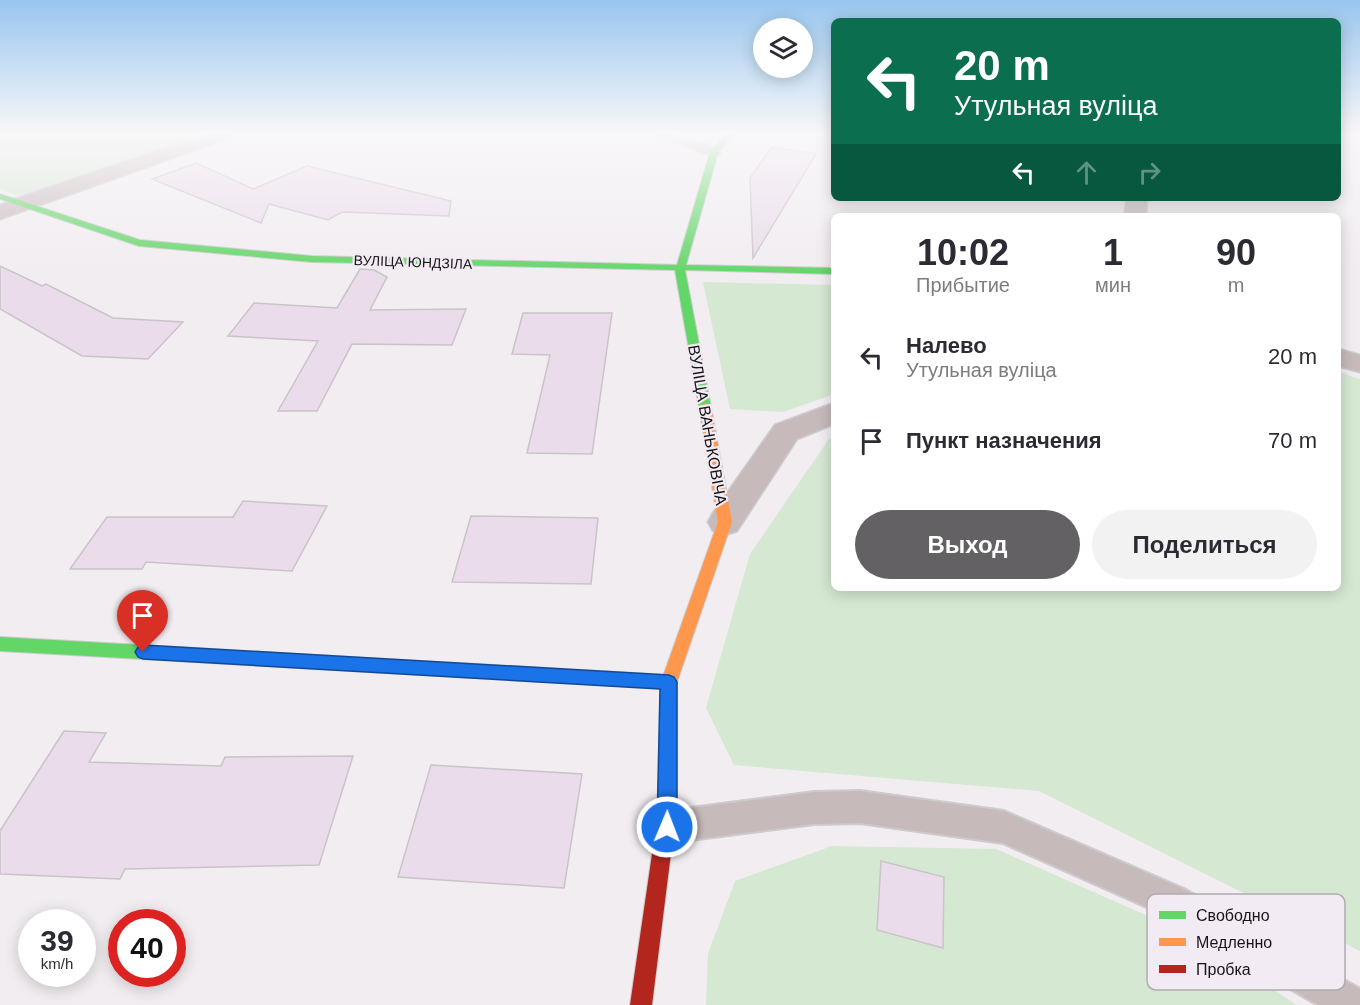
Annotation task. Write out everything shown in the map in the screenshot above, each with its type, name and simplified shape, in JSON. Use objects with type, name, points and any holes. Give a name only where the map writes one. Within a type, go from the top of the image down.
[{"type":"street","points":[[0,213],[86,181]]},
{"type":"street","name":"ВУЛІЦА ВАНЬКОВІЧА","points":[[641,1005],[667,827],[669,682],[726,522],[680,269],[706,181]]},
{"type":"street","name":"ВУЛІЦА ЮНДЗІЛА","points":[[0,196],[139,243],[312,259],[831,271]]},
{"type":"street","points":[[1341,358],[1360,364]]},
{"type":"street","points":[[726,522],[786,432],[831,414]]},
{"type":"street","points":[[0,644],[669,682]]},
{"type":"lane","points":[[667,827],[814,808],[860,807],[1004,827],[1154,894]]},
{"type":"lane","points":[[1327,990],[1353,1005]]},
{"type":"green space","points":[[0,181],[66,181],[20,197],[0,189]]},
{"type":"green space","points":[[703,282],[831,285],[831,395],[783,412],[730,409]]},
{"type":"green space","points":[[1341,373],[1360,379],[1360,951],[1345,944],[1345,894],[1246,894],[1039,791],[734,765],[706,708],[750,554],[831,438],[831,591],[1341,591]]},
{"type":"green space","points":[[832,846],[996,849],[1147,916],[1147,990],[1274,990],[1297,1005],[706,1005],[708,954],[735,881]],"holes":[[[881,861],[944,877],[943,948],[877,930]]]},
{"type":"building","points":[[157,181],[235,181],[253,189],[272,181],[368,181],[451,201],[449,216],[342,212],[328,220],[269,204],[261,223]]},
{"type":"building","points":[[750,181],[800,181],[753,258]]},
{"type":"building","points":[[0,266],[42,286],[46,284],[113,318],[183,322],[148,359],[82,356],[0,309]]},
{"type":"building","points":[[360,269],[374,270],[387,277],[370,310],[466,309],[452,345],[352,344],[317,411],[278,411],[318,341],[228,336],[254,303],[337,308]]},
{"type":"building","points":[[523,313],[612,313],[592,454],[527,453],[550,355],[512,354]]},
{"type":"building","points":[[243,501],[327,506],[292,571],[146,562],[142,569],[70,569],[107,517],[233,517]]},
{"type":"building","points":[[471,516],[598,518],[591,584],[452,582]]},
{"type":"building","points":[[64,731],[106,733],[89,762],[221,766],[225,757],[353,756],[319,865],[125,869],[120,879],[0,874],[0,831]]},
{"type":"building","points":[[431,765],[582,774],[564,888],[398,877]]},
{"type":"building","points":[[881,861],[944,877],[943,948],[877,930]]},
{"type":"traffic: fast","points":[[705,407],[680,269],[706,181]]},
{"type":"traffic: fast","points":[[0,196],[139,243],[312,259],[831,271]]},
{"type":"traffic: fast","points":[[0,644],[669,682]]},
{"type":"traffic: slow","points":[[667,813],[669,682],[725,522],[705,407]]},
{"type":"traffic: jam","points":[[641,1005],[667,813]]},
{"type":"route","points":[[143,652],[669,682],[667,827]]}]
